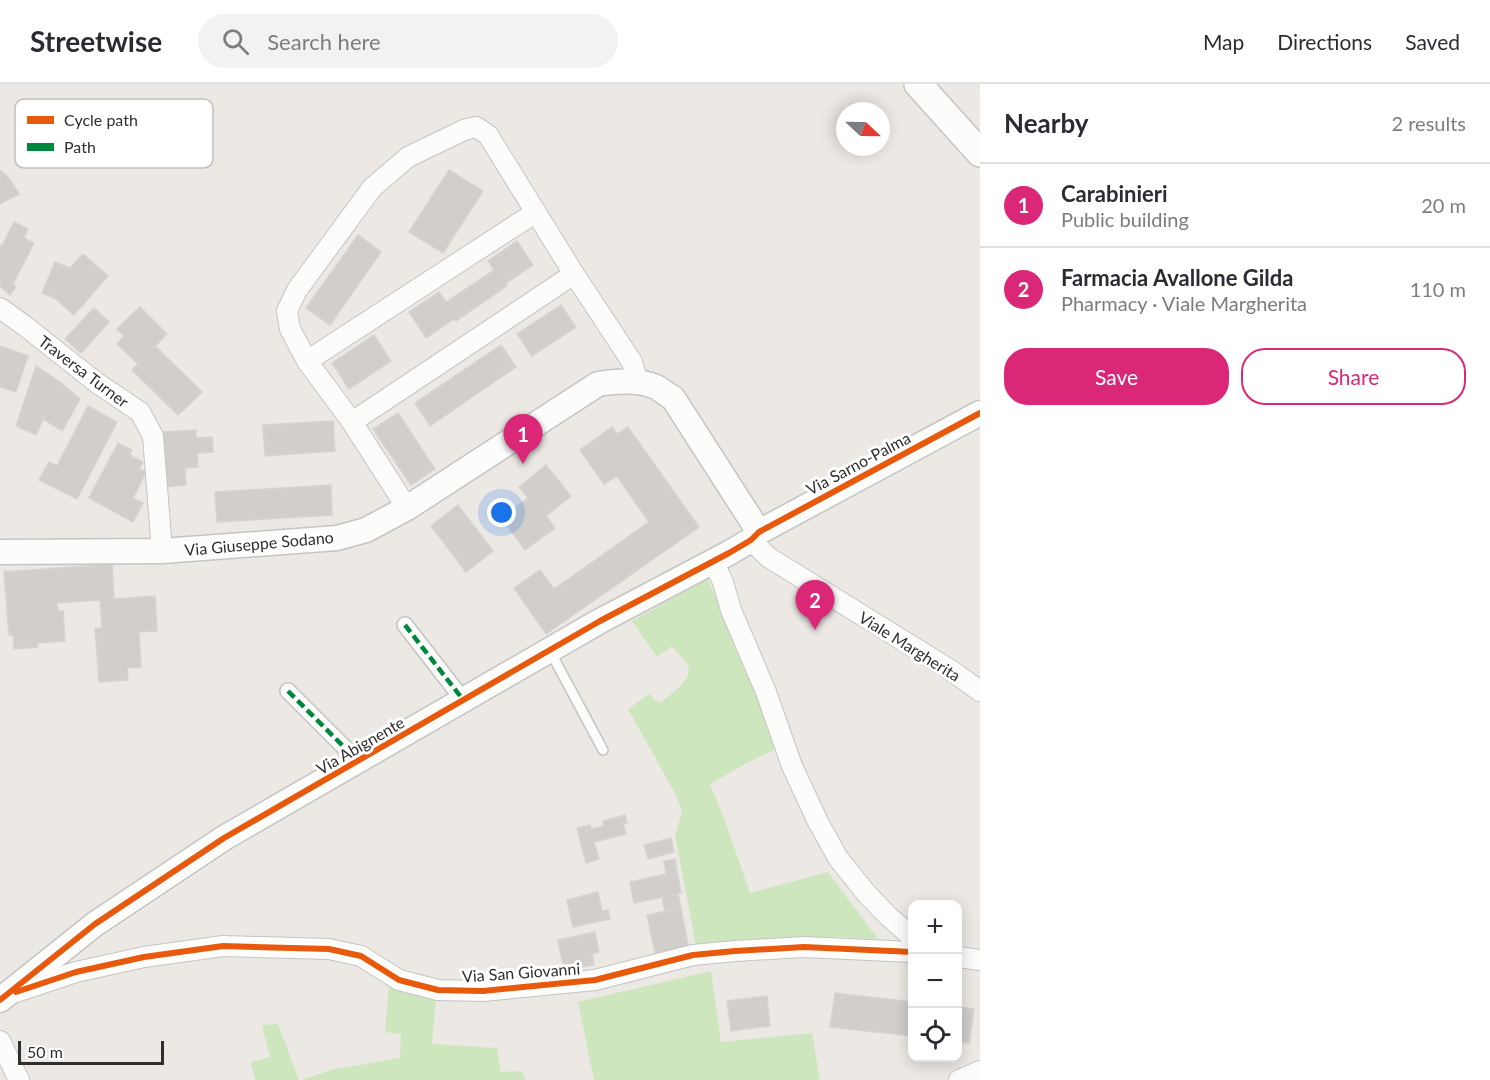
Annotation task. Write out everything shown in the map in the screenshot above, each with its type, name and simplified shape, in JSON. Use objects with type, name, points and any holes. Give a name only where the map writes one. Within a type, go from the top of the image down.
[{"type":"main road","points":[[918,84],[980,153]]},
{"type":"street","points":[[407,508],[352,422],[307,362],[290,329],[287,311],[297,290],[372,188],[408,158],[476,126],[488,135],[632,363],[638,382]]},
{"type":"street","points":[[307,362],[536,212]]},
{"type":"street","points":[[352,422],[574,274]]},
{"type":"street","name":"Traversa Turner","points":[[0,308],[97,383],[140,412],[153,436],[162,551]]},
{"type":"street","name":"Via Giuseppe Sodano","points":[[0,552],[162,551],[337,538],[366,530],[407,508],[598,384],[617,381],[655,386],[673,398],[755,536]]},
{"type":"street","name":"Via Sarno-Palma","points":[[755,536],[980,412]]},
{"type":"street","name":"Via Abignente","points":[[0,1000],[95,924],[224,838],[600,621],[755,536]]},
{"type":"street","name":"Viale Margherita","points":[[755,536],[768,557],[952,671],[980,691]]},
{"type":"street","points":[[713,561],[766,692],[792,766],[818,822],[838,858],[866,893],[908,934]]},
{"type":"street","points":[[405,625],[464,700]]},
{"type":"street","points":[[288,691],[358,761]]},
{"type":"street","name":"Via San Giovanni","points":[[0,1000],[17,991],[76,972],[144,957],[223,946],[329,949],[361,956],[399,980],[438,990],[483,992],[595,980],[693,955],[735,951],[823,948],[908,952]]},
{"type":"street","points":[[962,958],[980,960]]},
{"type":"street","points":[[0,1041],[19,1080]]},
{"type":"street","points":[[959,1080],[980,1071]]},
{"type":"lane","points":[[550,651],[603,750]]},
{"type":"green space","points":[[708,579],[778,748],[710,784],[750,893],[828,872],[878,939],[839,937],[696,946],[675,835],[682,813],[677,797],[628,709],[649,694],[659,703],[684,682],[689,671],[687,663],[672,646],[657,657],[632,621]]},
{"type":"green space","points":[[711,971],[721,1042],[812,1033],[820,1080],[594,1080],[578,1002]]},
{"type":"green space","points":[[389,987],[436,998],[432,1044],[497,1048],[501,1072],[522,1071],[525,1080],[301,1080],[331,1070],[400,1058],[401,1034],[385,1032]]},
{"type":"green space","points":[[278,1024],[299,1080],[255,1080],[251,1062],[270,1057],[262,1025]]},
{"type":"building","points":[[0,170],[9,178],[19,194],[0,204]]},
{"type":"building","points":[[449,170],[483,191],[443,253],[409,232]]},
{"type":"building","points":[[14,222],[28,229],[24,238],[34,243],[13,284],[16,287],[10,295],[0,286],[0,245],[2,246]]},
{"type":"building","points":[[358,235],[381,252],[330,325],[306,308]]},
{"type":"building","points":[[517,241],[533,265],[456,321],[454,319],[426,338],[409,312],[439,292],[446,302],[494,270],[488,261]]},
{"type":"building","points":[[83,254],[108,276],[74,315],[56,299],[42,293],[55,262],[70,268]]},
{"type":"building","points":[[561,305],[576,327],[532,356],[517,334]]},
{"type":"building","points":[[140,307],[167,334],[138,364],[117,344],[124,336],[117,329]]},
{"type":"building","points":[[94,308],[109,322],[81,353],[65,339]]},
{"type":"building","points":[[374,335],[391,361],[349,389],[332,363]]},
{"type":"building","points":[[501,345],[516,367],[430,426],[415,403]]},
{"type":"building","points":[[0,346],[28,356],[16,392],[0,387]]},
{"type":"building","points":[[155,346],[202,392],[178,415],[132,370]]},
{"type":"building","points":[[36,366],[60,382],[36,435],[16,426]]},
{"type":"building","points":[[60,382],[80,399],[62,431],[43,419]]},
{"type":"building","points":[[88,406],[117,422],[77,499],[39,480],[49,462],[57,466]]},
{"type":"building","points":[[398,413],[435,469],[411,485],[373,429]]},
{"type":"building","points":[[333,421],[335,451],[265,456],[263,425]]},
{"type":"building","points":[[612,427],[617,434],[628,427],[699,527],[546,634],[514,588],[540,570],[554,589],[649,522],[617,476],[604,484],[580,450]]},
{"type":"building","points":[[196,430],[196,438],[212,437],[213,452],[197,453],[198,467],[185,468],[186,485],[167,487],[163,432]]},
{"type":"building","points":[[118,443],[132,450],[129,455],[143,462],[139,469],[146,472],[133,498],[143,503],[133,522],[89,498]]},
{"type":"building","points":[[546,465],[571,496],[546,516],[555,528],[525,550],[501,518],[528,498],[519,487]]},
{"type":"building","points":[[331,485],[332,515],[217,522],[215,492]]},
{"type":"building","points":[[458,505],[493,551],[466,572],[431,526]]},
{"type":"building","points":[[112,564],[114,599],[155,596],[157,631],[139,632],[141,667],[127,668],[128,680],[99,682],[95,628],[102,628],[100,600],[57,603],[58,611],[63,611],[65,641],[37,643],[38,647],[14,649],[13,635],[9,635],[4,572]]},
{"type":"building","points":[[625,815],[627,823],[623,824],[626,834],[594,842],[599,859],[586,863],[577,828],[590,825],[591,829],[604,826],[603,821]]},
{"type":"building","points":[[671,838],[674,852],[648,859],[644,845]]},
{"type":"building","points":[[675,859],[681,893],[634,903],[630,882],[666,874],[664,861]]},
{"type":"building","points":[[598,892],[602,911],[608,910],[610,919],[573,927],[567,900]]},
{"type":"building","points":[[678,894],[681,908],[665,912],[662,897]]},
{"type":"building","points":[[681,908],[689,950],[656,957],[647,915]]},
{"type":"building","points":[[595,932],[599,952],[592,954],[594,965],[564,970],[558,940]]},
{"type":"building","points":[[835,993],[908,1002],[908,1036],[830,1027]]},
{"type":"building","points":[[767,996],[770,1026],[731,1031],[727,1001]]},
{"type":"building","points":[[962,1008],[974,1009],[969,1043],[962,1042]]},
{"type":"marked path","points":[[405,625],[464,701]]},
{"type":"marked path","points":[[288,691],[358,761]]},
{"type":"cycle path","points":[[0,1000],[95,924],[224,838],[600,621],[729,553],[751,540],[759,532],[980,413]]},
{"type":"cycle path","points":[[16,992],[76,972],[144,957],[223,946],[329,949],[361,956],[399,980],[438,990],[483,991],[595,980],[693,955],[735,951],[804,947],[908,952]]},
{"type":"place","name":"Carabinieri","points":[[523,464]]},
{"type":"place","name":"Farmacia Avallone Gilda","points":[[815,630]]}]
